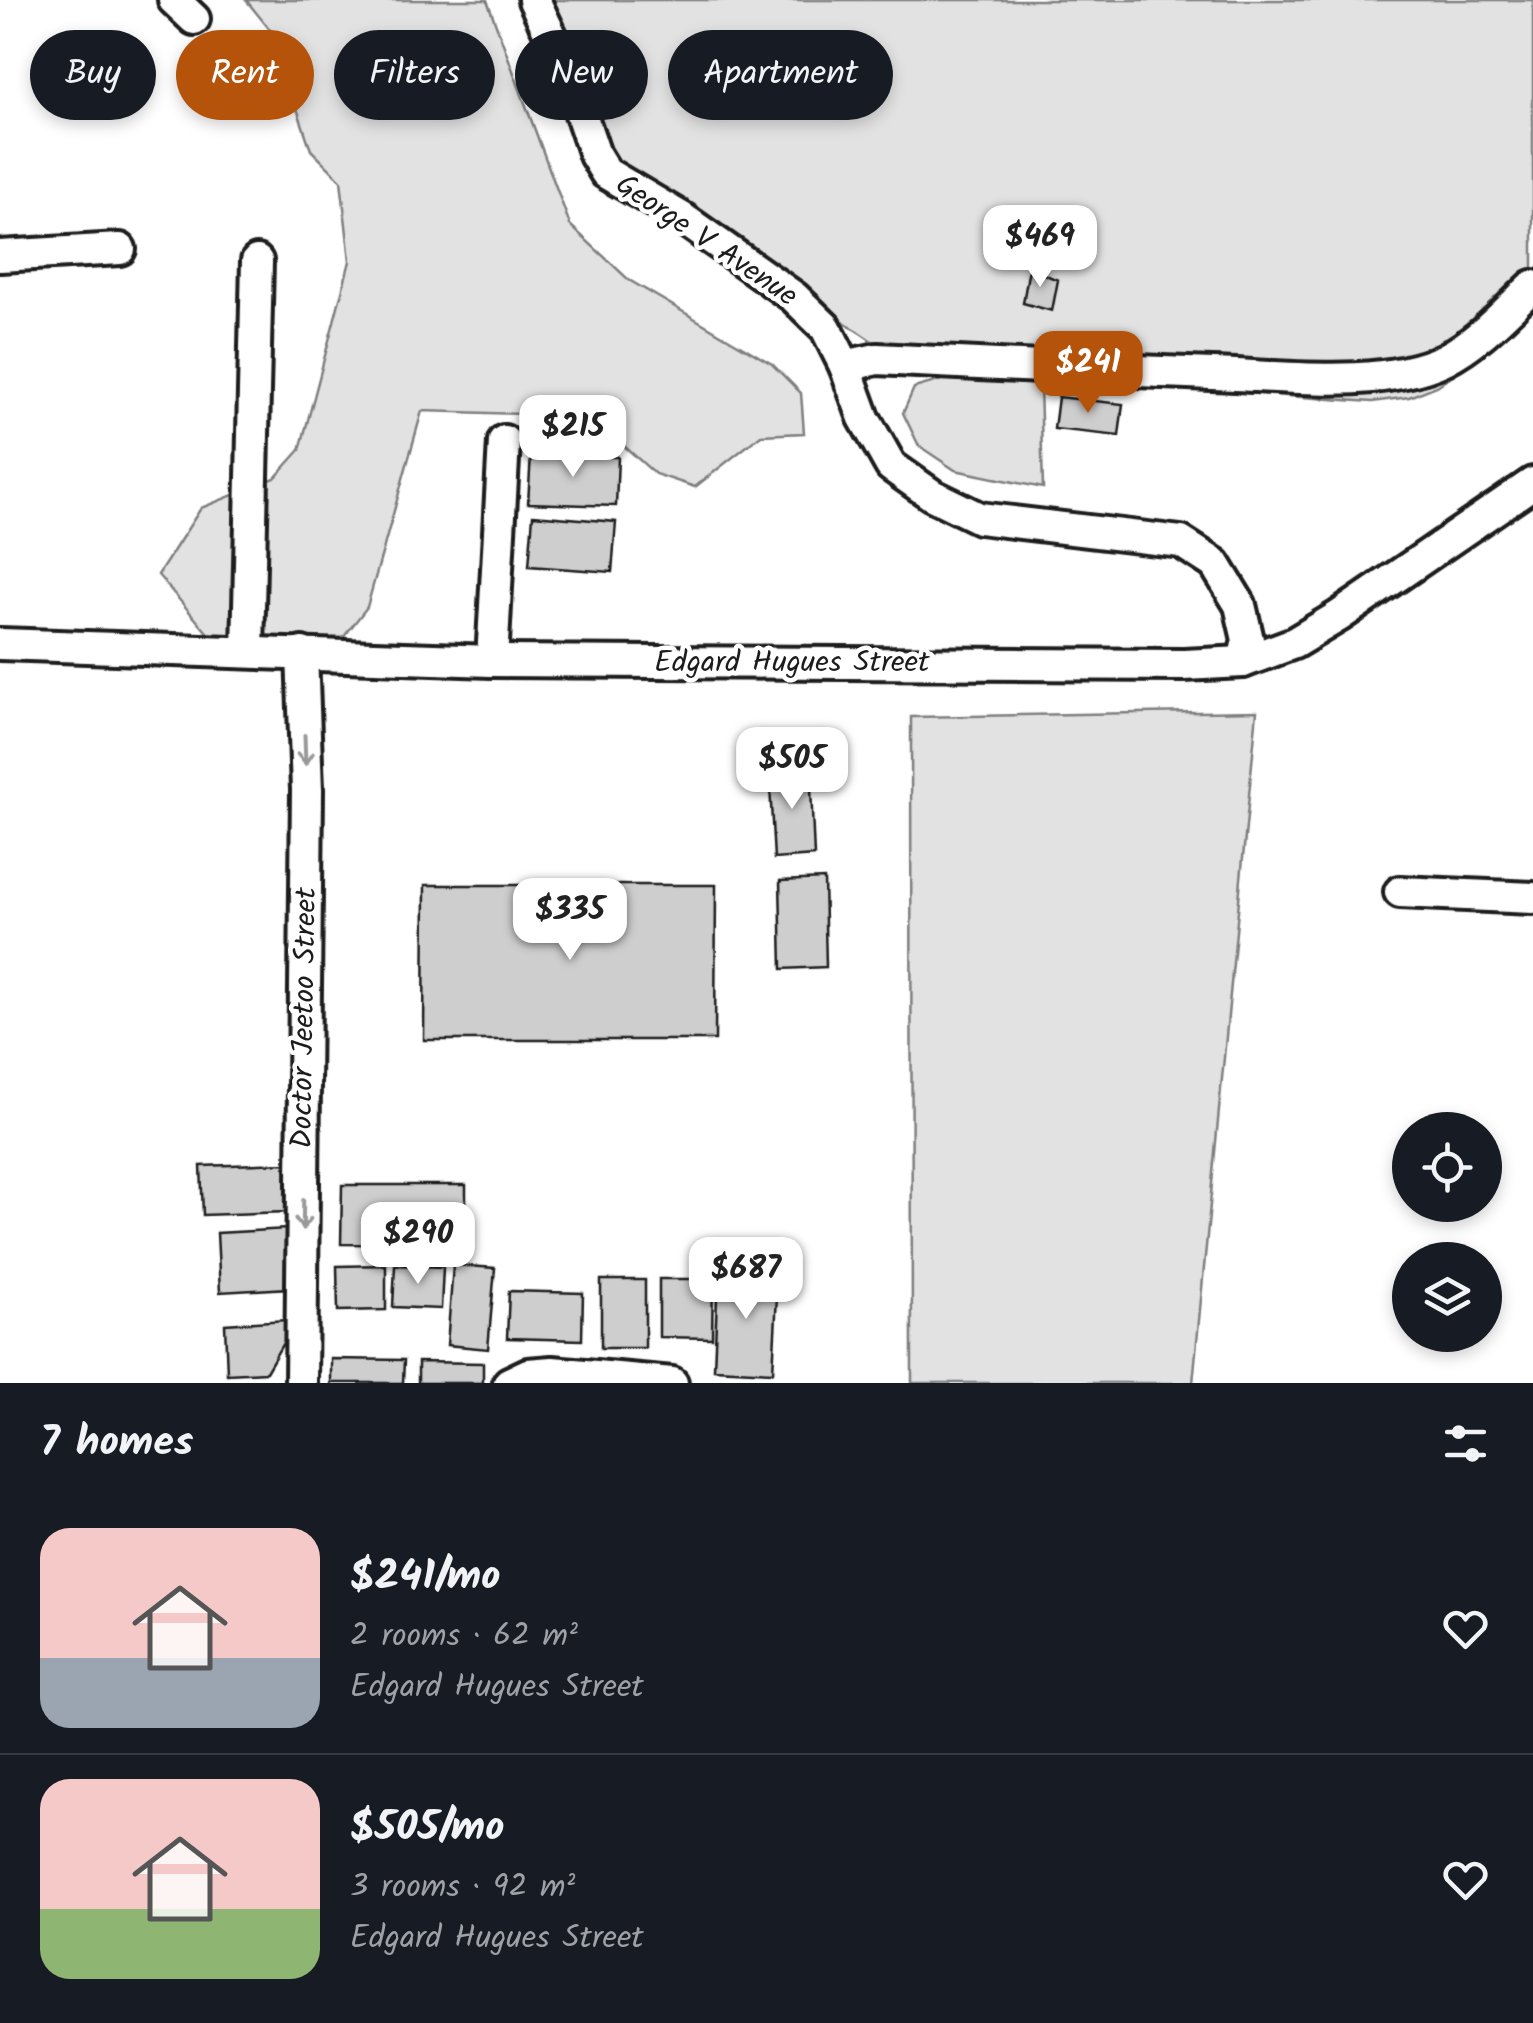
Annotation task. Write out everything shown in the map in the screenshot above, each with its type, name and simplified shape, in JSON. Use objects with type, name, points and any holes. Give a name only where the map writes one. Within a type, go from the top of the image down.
[{"type":"street","name":"George V Avenue","points":[[534,0],[564,61],[590,141],[606,173],[682,218],[794,297],[826,328],[864,418],[891,466],[932,495],[979,518],[1182,542],[1215,564],[1240,605],[1248,640],[1242,662]]},
{"type":"street","points":[[0,256],[120,249]]},
{"type":"street","points":[[248,652],[257,261]]},
{"type":"street","points":[[845,366],[877,359],[1320,378],[1382,377],[1444,360],[1468,345],[1533,286]]},
{"type":"street","points":[[492,661],[504,441]]},
{"type":"street","name":"Edgard Hugues Street","points":[[0,644],[492,661],[1184,665],[1242,662],[1294,643],[1339,616],[1533,484]]},
{"type":"street","name":"Doctor Jeetoo Street","points":[[301,1383],[307,790],[302,653]]},
{"type":"street","points":[[1400,892],[1533,898]]},
{"type":"street","points":[[509,1383],[528,1374],[552,1372],[672,1383]]},
{"type":"shaded area","points":[[246,0],[487,0],[515,76],[515,120],[531,120],[570,225],[629,280],[772,364],[801,393],[804,433],[761,435],[695,487],[655,474],[591,416],[422,411],[367,607],[343,638],[212,638],[158,575],[201,508],[275,478],[300,450],[350,261],[341,180],[311,150],[301,120],[314,120],[314,30],[270,30]]},
{"type":"shaded area","points":[[538,0],[1533,0],[1533,303],[1467,366],[1437,386],[1409,397],[1372,402],[1219,391],[909,354],[872,341],[621,188],[591,120],[648,120],[648,30],[551,30]]},
{"type":"shaded area","points":[[956,376],[1040,385],[1043,488],[955,470],[919,446],[903,413],[914,388]]},
{"type":"shaded area","points":[[1257,711],[1193,1383],[912,1383],[911,717]]},
{"type":"building","points":[[1029,268],[1058,280],[1052,311],[1023,303]]},
{"type":"building","points":[[1058,397],[1123,404],[1119,436],[1054,429]]},
{"type":"building","points":[[531,455],[618,457],[616,506],[528,503]]},
{"type":"building","points":[[533,515],[616,522],[612,572],[529,566]]},
{"type":"building","points":[[810,765],[814,856],[774,859],[769,767]]},
{"type":"building","points":[[824,879],[826,967],[782,969],[780,881]]},
{"type":"building","points":[[425,885],[716,885],[715,1040],[424,1040]]},
{"type":"building","points":[[287,1163],[288,1212],[203,1215],[201,1166]]},
{"type":"building","points":[[342,1185],[466,1185],[466,1245],[341,1244]]},
{"type":"building","points":[[287,1229],[289,1288],[220,1292],[217,1233]]},
{"type":"building","points":[[386,1265],[386,1310],[338,1311],[337,1266]]},
{"type":"building","points":[[395,1265],[443,1267],[441,1309],[393,1307]]},
{"type":"building","points":[[453,1265],[495,1268],[488,1349],[447,1345]]},
{"type":"building","points":[[718,1273],[778,1276],[773,1372],[714,1369]]},
{"type":"building","points":[[659,1279],[713,1279],[712,1338],[659,1337]]},
{"type":"building","points":[[601,1280],[645,1280],[645,1348],[601,1348]]},
{"type":"building","points":[[509,1291],[583,1293],[582,1340],[507,1338]]},
{"type":"building","points":[[286,1320],[286,1338],[266,1372],[227,1374],[225,1324]]},
{"type":"building","points":[[331,1359],[404,1360],[403,1383],[331,1383]]},
{"type":"building","points":[[418,1362],[483,1363],[483,1383],[418,1383]]}]
